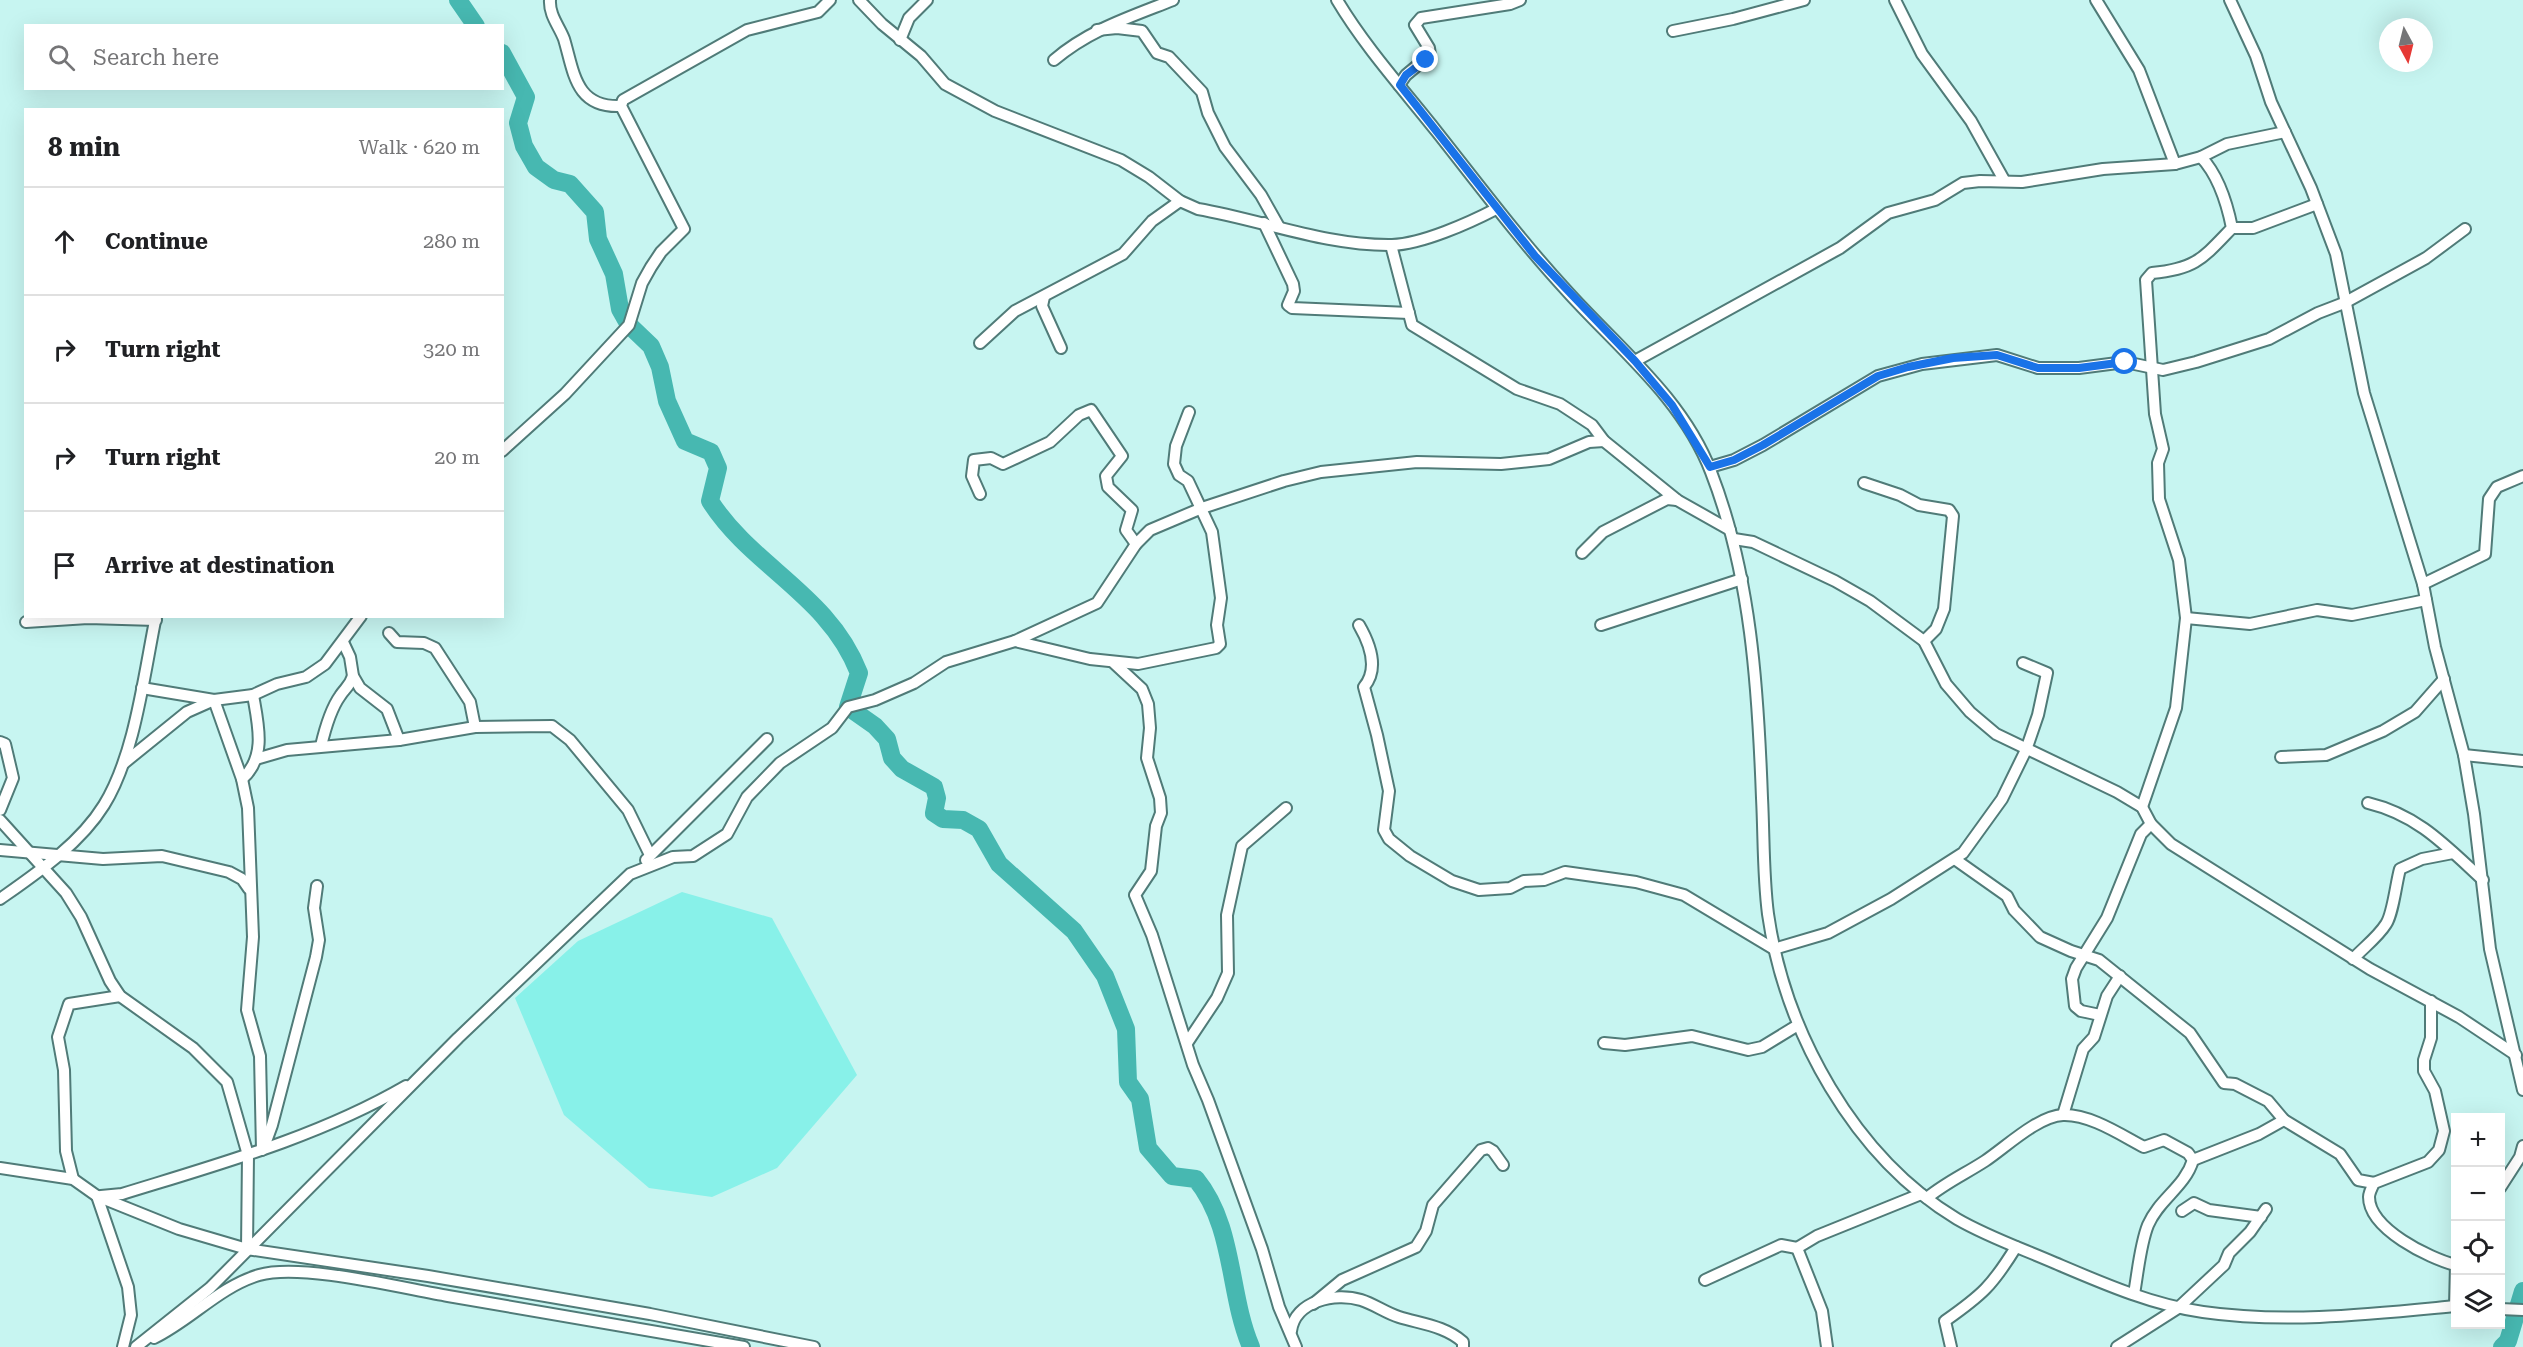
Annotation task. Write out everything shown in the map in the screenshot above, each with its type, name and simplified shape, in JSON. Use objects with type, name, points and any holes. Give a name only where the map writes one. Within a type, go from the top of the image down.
[{"type":"street","points":[[550,0],[550,8],[563,38],[576,84],[590,98],[607,106],[621,106]]},
{"type":"street","points":[[504,449],[565,394],[629,325],[642,283],[651,267],[661,252],[684,230],[621,106],[623,100],[747,30],[818,12],[830,0]]},
{"type":"street","points":[[859,0],[900,40],[921,56],[945,84],[994,111],[1121,160],[1149,177],[1180,201],[1198,209],[1320,236],[1391,245],[1460,228],[1496,209]]},
{"type":"street","points":[[900,40],[909,18],[927,0]]},
{"type":"street","points":[[1054,60],[1075,42],[1097,30],[1173,0]]},
{"type":"street","points":[[1337,0],[1358,33],[1496,209],[1576,302],[1635,361],[1672,405],[1710,467],[1732,534],[1742,579],[1755,689],[1763,868],[1774,949],[1789,1004],[1798,1025],[1833,1088],[1873,1148],[1898,1176],[1959,1220],[2134,1294],[2178,1308],[2237,1315],[2320,1316],[2451,1306]]},
{"type":"street","points":[[1400,85],[1406,75],[1430,55],[1429,48],[1415,25],[1421,18],[1510,4],[1520,0]]},
{"type":"street","points":[[1673,31],[1733,19],[1804,0]]},
{"type":"street","points":[[1895,0],[1922,54],[1971,121],[2004,180]]},
{"type":"street","points":[[2096,0],[2139,70],[2175,164]]},
{"type":"street","points":[[2230,0],[2336,254],[2344,303],[2370,414],[2423,584],[2464,755],[2490,949],[2523,1090]]},
{"type":"street","points":[[1097,30],[1117,28],[1142,31],[1157,53],[1169,57],[1202,92],[1208,112],[1225,147],[1261,195],[1279,227]]},
{"type":"street","points":[[1635,361],[1840,248],[1888,213],[1935,200],[1963,183],[2004,180],[2022,182],[2103,169],[2175,164],[2201,157],[2227,144],[2285,132]]},
{"type":"street","points":[[2201,157],[2214,170],[2219,190],[2227,202],[2232,228]]},
{"type":"street","points":[[980,343],[1015,311],[1123,254],[1152,221],[1180,201]]},
{"type":"street","points":[[2142,807],[2176,708],[2186,618],[2179,560],[2159,499],[2158,463],[2163,449],[2157,431],[2146,280],[2152,273],[2179,270],[2193,265],[2232,228],[2253,228],[2317,204]]},
{"type":"street","points":[[1264,223],[1293,284],[1294,291],[1288,305],[1292,308],[1409,313]]},
{"type":"street","points":[[1710,467],[1734,460],[1771,441],[1878,376],[1922,364],[1997,355],[2038,368],[2079,368],[2125,362],[2152,368],[2175,369],[2269,339],[2318,313],[2344,303],[2426,258],[2465,229]]},
{"type":"street","points":[[1391,245],[1412,325],[1517,389],[1560,404],[1592,425],[1604,441],[1677,500],[1719,521],[1732,534],[1835,581],[1870,602],[1924,641],[1946,684],[1970,712],[1996,734],[2117,792],[2142,807],[2151,824],[2171,844],[2236,882],[2353,959],[2431,1001],[2516,1055]]},
{"type":"street","points":[[1044,297],[1042,306],[1061,348]]},
{"type":"street","points":[[980,494],[972,476],[974,460],[991,458],[1003,464],[1050,442],[1079,415],[1092,410],[1122,456],[1106,476],[1108,487],[1132,510],[1126,530],[1136,544]]},
{"type":"street","points":[[1015,641],[1113,663],[1154,662],[1216,648],[1220,644],[1218,625],[1221,598],[1212,532],[1188,481],[1179,475],[1174,464],[1176,446],[1189,412]]},
{"type":"street","points":[[630,874],[673,857],[693,856],[727,834],[747,797],[780,763],[832,728],[848,707],[875,700],[914,683],[946,662],[1015,641],[1097,603],[1136,544],[1157,526],[1202,508],[1284,481],[1321,472],[1417,462],[1502,464],[1550,459],[1589,442],[1604,441]]},
{"type":"street","points":[[2423,584],[2477,560],[2485,554],[2489,499],[2497,487],[2523,476]]},
{"type":"street","points":[[1864,483],[1900,495],[1919,505],[1949,510],[1953,516],[1944,609],[1936,629],[1924,641]]},
{"type":"street","points":[[1582,553],[1603,532],[1667,499],[1677,500]]},
{"type":"street","points":[[1601,625],[1742,579]]},
{"type":"street","points":[[2186,618],[2250,624],[2317,610],[2352,615],[2426,600]]},
{"type":"street","points":[[0,899],[57,856],[104,806],[124,763],[156,618],[88,618],[26,622]]},
{"type":"street","points":[[124,763],[187,712],[214,700],[253,695],[277,684],[306,677],[325,664],[360,618]]},
{"type":"street","points":[[1359,625],[1368,639],[1372,666],[1371,679],[1364,687],[1366,702],[1377,735],[1389,791],[1384,830],[1389,839],[1410,856],[1452,881],[1479,891],[1510,888],[1524,882],[1544,880],[1565,872],[1636,882],[1684,895],[1774,949],[1828,933],[1956,860],[2002,799],[2026,750],[2047,677],[2045,670],[2023,663]]},
{"type":"street","points":[[389,633],[398,642],[424,644],[435,648],[470,702],[475,727]]},
{"type":"street","points":[[343,642],[350,657],[353,676],[360,688],[387,709],[399,740]]},
{"type":"street","points":[[1113,663],[1142,689],[1148,704],[1150,728],[1147,758],[1160,798],[1161,813],[1156,826],[1151,871],[1135,895],[1152,936],[1187,1042],[1262,1250],[1279,1307],[1296,1347]]},
{"type":"street","points":[[321,746],[330,714],[340,695],[350,687],[353,676]]},
{"type":"street","points":[[2282,757],[2326,755],[2383,731],[2415,712],[2444,679]]},
{"type":"street","points":[[142,688],[214,700]]},
{"type":"street","points":[[242,779],[251,770],[256,759],[260,733],[253,695]]},
{"type":"street","points":[[214,700],[242,779],[252,842],[249,889],[253,937],[247,1010],[260,1056],[262,1150]]},
{"type":"street","points":[[256,759],[287,750],[399,740],[475,727],[546,725],[557,728],[570,740],[628,810],[650,855]]},
{"type":"street","points":[[136,1347],[210,1288],[418,1079],[650,855],[766,738]]},
{"type":"street","points":[[0,741],[5,744],[13,778],[0,810]]},
{"type":"street","points":[[2464,755],[2523,761]]},
{"type":"street","points":[[2368,803],[2394,809],[2407,817],[2453,853],[2482,880]]},
{"type":"street","points":[[1187,1042],[1217,998],[1228,973],[1227,915],[1242,846],[1286,808]]},
{"type":"street","points":[[0,820],[44,867],[81,916],[110,981],[120,996],[193,1048],[227,1082],[248,1155],[247,1249]]},
{"type":"street","points":[[2100,1015],[2080,1011],[2075,1006],[2072,979],[2083,955],[2107,918],[2141,834],[2151,824]]},
{"type":"street","points":[[0,850],[32,855],[103,859],[162,856],[229,872],[242,879],[249,889]]},
{"type":"street","points":[[2353,959],[2386,924],[2392,908],[2392,895],[2400,869],[2422,859],[2453,853]]},
{"type":"street","points":[[1956,860],[2007,896],[2014,910],[2040,938],[2099,960],[2121,976],[2190,1033],[2224,1083],[2235,1084],[2268,1101],[2284,1120],[2340,1154],[2358,1180],[2374,1183],[2428,1162],[2439,1150],[2444,1131],[2435,1091],[2424,1071],[2424,1060],[2432,1038],[2431,1001]]},
{"type":"street","points":[[262,1150],[272,1125],[316,957],[319,940],[314,908],[317,886]]},
{"type":"street","points":[[2063,1115],[2077,1063],[2083,1049],[2094,1038],[2107,996],[2121,976]]},
{"type":"street","points":[[73,1179],[65,1143],[66,1089],[59,1046],[60,1026],[69,1004],[120,996]]},
{"type":"street","points":[[1604,1043],[1634,1045],[1692,1036],[1748,1050],[1762,1047],[1798,1025]]},
{"type":"street","points":[[97,1196],[122,1194],[262,1150],[370,1107],[418,1079]]},
{"type":"street","points":[[1705,1280],[1781,1245],[1797,1248],[1817,1236],[1924,1196],[2047,1119],[2063,1115],[2097,1124],[2144,1147],[2164,1140],[2188,1153],[2193,1160]]},
{"type":"street","points":[[2193,1160],[2259,1134],[2284,1120]]},
{"type":"street","points":[[2505,1180],[2520,1157],[2523,1146]]},
{"type":"street","points":[[1313,1304],[1342,1280],[1416,1247],[1426,1231],[1433,1205],[1480,1150],[1488,1148],[1493,1150],[1503,1165]]},
{"type":"street","points":[[2134,1294],[2148,1225],[2165,1200],[2188,1176],[2193,1160]]},
{"type":"street","points":[[0,1168],[73,1179],[97,1196],[179,1229],[247,1249],[428,1276],[627,1310],[814,1347]]},
{"type":"street","points":[[2374,1183],[2369,1196],[2374,1213],[2383,1225],[2422,1252],[2451,1263]]},
{"type":"street","points":[[97,1196],[128,1287],[131,1315],[123,1347]]},
{"type":"street","points":[[2117,1347],[2178,1308],[2224,1265],[2229,1253],[2250,1232],[2263,1213],[2208,1210],[2194,1203],[2181,1211]]},
{"type":"street","points":[[1952,1347],[1945,1321],[1980,1296],[1995,1281],[2016,1246]]},
{"type":"street","points":[[1797,1248],[1822,1311],[1827,1347]]},
{"type":"street","points":[[136,1347],[177,1327],[215,1297],[237,1284],[259,1275],[280,1271],[357,1280],[744,1347]]},
{"type":"street","points":[[1291,1332],[1292,1321],[1298,1312],[1313,1304],[1327,1299],[1362,1300],[1397,1316],[1451,1332],[1463,1342],[1463,1347]]},
{"type":"street","points":[[2505,1309],[2523,1310]]},
{"type":"shaded area","points":[[682,892],[772,918],[857,1075],[777,1168],[712,1197],[649,1188],[564,1115],[515,998],[578,941]]},
{"type":"waterway","points":[[458,0],[475,24]]},
{"type":"waterway","points":[[504,57],[526,97],[518,123],[524,146],[536,167],[554,180],[570,184],[595,212],[598,239],[614,274],[620,309],[629,325],[651,346],[660,367],[667,401],[685,441],[711,452],[718,468],[710,501],[747,545],[829,622],[846,646],[859,673],[848,707],[875,726],[887,739],[892,758],[902,769],[934,787],[937,798],[934,813],[943,819],[963,820],[979,829],[999,864],[1074,931],[1105,976],[1126,1029],[1128,1082],[1140,1099],[1148,1148],[1172,1176],[1196,1179],[1209,1198],[1224,1239],[1238,1305],[1251,1347]]},
{"type":"waterway","points":[[2502,1347],[2508,1341],[2523,1291]]},
{"type":"route","points":[[1426,60],[1406,75],[1400,85],[1535,256],[1576,302],[1635,361],[1672,405],[1710,467],[1734,460],[1763,445],[1878,376],[1908,367],[1953,358],[1997,355],[2038,368],[2079,368],[2125,362]]}]
